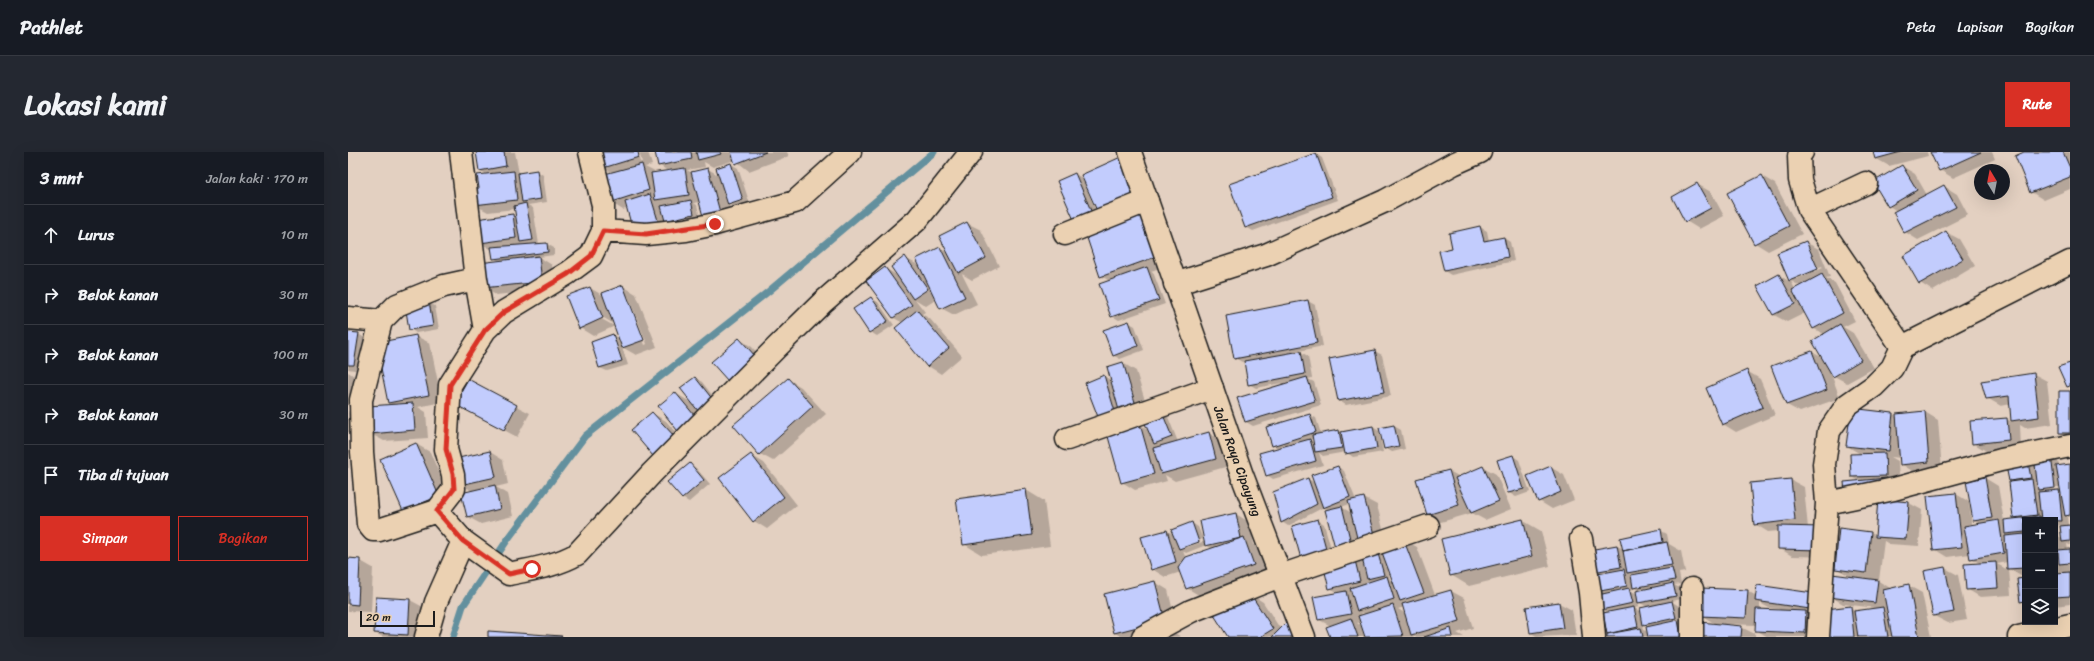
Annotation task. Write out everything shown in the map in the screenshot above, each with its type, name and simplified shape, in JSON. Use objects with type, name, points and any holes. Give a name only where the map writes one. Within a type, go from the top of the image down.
[{"type":"street","points":[[461,152],[476,279],[485,330]]},
{"type":"street","points":[[476,279],[444,286],[397,305],[381,321],[361,400],[362,452],[368,524],[373,530],[379,530],[437,511],[454,489],[453,474],[446,449],[450,385],[485,330],[504,312],[568,274],[591,256],[603,231],[603,205],[590,152]]},
{"type":"street","points":[[603,231],[646,234],[686,230],[715,224],[795,202],[850,152]]},
{"type":"street","points":[[437,511],[470,546],[509,574],[549,565],[577,554],[652,473],[776,348],[823,302],[917,220],[971,152]]},
{"type":"street","name":"Jalan Raya Cipayung","points":[[1130,152],[1147,201],[1184,281],[1212,388],[1280,576],[1304,637]]},
{"type":"street","points":[[1184,281],[1266,255],[1385,201],[1453,164],[1480,152]]},
{"type":"street","points":[[1802,152],[1799,156],[1800,180],[1809,210],[1902,347]]},
{"type":"street","points":[[1809,210],[1866,183]]},
{"type":"street","points":[[1065,234],[1147,201]]},
{"type":"street","points":[[1818,637],[1828,503],[1824,464],[1829,431],[1847,405],[1874,386],[1892,368],[1902,347],[2070,262]]},
{"type":"street","points":[[348,318],[381,321]]},
{"type":"street","points":[[1067,439],[1212,388]]},
{"type":"street","points":[[1828,503],[1894,490],[2001,460],[2070,446]]},
{"type":"street","points":[[1143,637],[1191,611],[1280,576],[1428,526]]},
{"type":"street","points":[[1581,539],[1590,593],[1594,637]]},
{"type":"street","points":[[426,637],[436,602],[470,546]]},
{"type":"street","points":[[1692,588],[1692,637]]},
{"type":"street","points":[[2019,637],[2070,625]]},
{"type":"building","points":[[476,152],[504,152],[506,166],[479,171]]},
{"type":"building","points":[[598,152],[638,152],[639,157],[603,168]]},
{"type":"building","points":[[655,152],[691,152],[692,159],[658,166]]},
{"type":"building","points":[[696,152],[720,152],[721,154],[698,160]]},
{"type":"building","points":[[731,152],[766,152],[735,164]]},
{"type":"building","points":[[1873,152],[1901,152],[1875,159]]},
{"type":"building","points":[[1930,152],[1981,152],[1939,171]]},
{"type":"building","points":[[2024,152],[2063,152],[2070,168],[2070,177],[2030,193],[2015,156]]},
{"type":"building","points":[[1316,153],[1332,197],[1245,228],[1229,184]]},
{"type":"building","points":[[1123,156],[1140,194],[1098,213],[1081,175]]},
{"type":"building","points":[[731,163],[743,200],[728,205],[716,168]]},
{"type":"building","points":[[642,164],[649,190],[609,203],[601,175]]},
{"type":"building","points":[[1902,165],[1917,190],[1888,207],[1873,182]]},
{"type":"building","points":[[685,168],[689,195],[655,200],[651,173]]},
{"type":"building","points":[[708,168],[721,216],[704,220],[691,172]]},
{"type":"building","points":[[537,170],[541,199],[522,202],[518,173]]},
{"type":"building","points":[[514,171],[517,200],[474,205],[473,189],[479,188],[477,175]]},
{"type":"building","points":[[1075,173],[1092,213],[1074,220],[1057,181]]},
{"type":"building","points":[[1762,175],[1789,226],[1754,244],[1727,193]]},
{"type":"building","points":[[1697,183],[1711,208],[1685,222],[1672,197]]},
{"type":"building","points":[[1944,185],[1956,207],[1904,233],[1893,212]]},
{"type":"building","points":[[650,194],[659,224],[633,231],[625,202]]},
{"type":"building","points":[[691,200],[694,214],[665,221],[661,206]]},
{"type":"building","points":[[526,203],[533,240],[520,242],[514,206]]},
{"type":"building","points":[[1145,206],[1161,255],[1100,277],[1085,232]]},
{"type":"building","points":[[513,214],[516,238],[480,243],[476,219]]},
{"type":"building","points":[[967,222],[986,258],[958,273],[939,236]]},
{"type":"building","points":[[1480,226],[1484,241],[1504,237],[1508,257],[1444,271],[1439,251],[1452,248],[1449,233]]},
{"type":"building","points":[[1946,231],[1963,259],[1919,284],[1903,256]]},
{"type":"building","points":[[1806,241],[1818,269],[1789,281],[1777,253]]},
{"type":"building","points":[[547,243],[548,252],[493,259],[491,247]]},
{"type":"building","points":[[940,247],[965,297],[940,309],[916,259]]},
{"type":"building","points":[[539,256],[542,282],[482,288],[479,263]]},
{"type":"building","points":[[905,256],[928,289],[913,299],[891,267]]},
{"type":"building","points":[[885,267],[912,305],[893,318],[866,281]]},
{"type":"building","points":[[1147,267],[1159,300],[1111,317],[1099,284]]},
{"type":"building","points":[[1779,274],[1795,304],[1773,315],[1757,286]]},
{"type":"building","points":[[1822,274],[1843,313],[1813,329],[1792,290]]},
{"type":"building","points":[[623,285],[644,340],[622,348],[602,293]]},
{"type":"building","points":[[590,287],[603,318],[579,329],[566,296]]},
{"type":"building","points":[[871,297],[888,321],[869,333],[853,309]]},
{"type":"building","points":[[1308,300],[1317,343],[1234,359],[1226,316]]},
{"type":"building","points":[[429,301],[433,326],[409,330],[405,304]]},
{"type":"building","points":[[917,310],[949,348],[927,367],[895,328]]},
{"type":"building","points":[[1129,321],[1138,346],[1113,356],[1103,330]]},
{"type":"building","points":[[1840,324],[1861,360],[1833,377],[1812,341]]},
{"type":"building","points":[[348,332],[359,333],[354,365],[348,365]]},
{"type":"building","points":[[613,334],[622,361],[599,368],[591,342]]},
{"type":"building","points":[[416,335],[429,395],[388,403],[376,343]]},
{"type":"building","points":[[739,338],[756,357],[728,381],[711,362]]},
{"type":"building","points":[[1375,350],[1384,392],[1338,401],[1329,359]]},
{"type":"building","points":[[1301,351],[1305,374],[1248,385],[1244,361]]},
{"type":"building","points":[[1812,351],[1827,390],[1786,405],[1771,366]]},
{"type":"building","points":[[1123,362],[1137,409],[1120,414],[1107,367]]},
{"type":"building","points":[[2070,363],[2070,386],[2067,387],[2058,367]]},
{"type":"building","points":[[1747,370],[1763,407],[1722,425],[1706,388]]},
{"type":"building","points":[[2034,373],[2039,417],[2011,421],[2009,396],[1986,399],[1981,381]]},
{"type":"building","points":[[1104,375],[1116,415],[1100,422],[1085,383]]},
{"type":"building","points":[[695,377],[717,405],[703,417],[680,388]]},
{"type":"building","points":[[1307,377],[1315,401],[1245,422],[1237,398]]},
{"type":"building","points":[[788,378],[813,406],[759,455],[733,425]]},
{"type":"building","points":[[468,379],[517,405],[504,430],[454,404]]},
{"type":"building","points":[[2059,391],[2070,391],[2070,433],[2059,433]]},
{"type":"building","points":[[675,392],[699,421],[681,435],[658,406]]},
{"type":"building","points":[[413,403],[415,430],[370,434],[368,406]]},
{"type":"building","points":[[1851,408],[1893,413],[1889,451],[1846,446]]},
{"type":"building","points":[[1925,411],[1929,462],[1900,465],[1896,414]]},
{"type":"building","points":[[652,412],[675,437],[653,456],[631,430]]},
{"type":"building","points":[[1162,412],[1172,437],[1154,444],[1143,419]]},
{"type":"building","points":[[1310,414],[1316,432],[1272,446],[1266,427]]},
{"type":"building","points":[[2007,418],[2009,440],[1972,444],[1970,421]]},
{"type":"building","points":[[1140,424],[1154,474],[1121,483],[1107,433]]},
{"type":"building","points":[[1394,425],[1399,446],[1384,449],[1379,428]]},
{"type":"building","points":[[1373,426],[1377,448],[1345,454],[1341,432]]},
{"type":"building","points":[[1339,430],[1342,448],[1315,452],[1312,435]]},
{"type":"building","points":[[1209,432],[1216,459],[1161,474],[1153,448]]},
{"type":"building","points":[[1310,439],[1316,461],[1266,476],[1259,453]]},
{"type":"building","points":[[416,443],[439,496],[403,511],[380,459]]},
{"type":"building","points":[[490,451],[496,477],[460,485],[454,459]]},
{"type":"building","points":[[1885,453],[1886,476],[1851,477],[1850,454]]},
{"type":"building","points":[[751,454],[784,497],[753,522],[719,478]]},
{"type":"building","points":[[1513,455],[1524,489],[1508,493],[1497,460]]},
{"type":"building","points":[[2051,455],[2055,488],[2038,490],[2034,456]]},
{"type":"building","points":[[2027,457],[2031,478],[2009,481],[2005,461]]},
{"type":"building","points":[[690,463],[704,480],[682,499],[667,482]]},
{"type":"building","points":[[2070,464],[2070,515],[2065,516],[2056,466]]},
{"type":"building","points":[[1338,466],[1350,497],[1323,508],[1311,475]]},
{"type":"building","points":[[1483,466],[1499,501],[1471,513],[1455,478]]},
{"type":"building","points":[[1551,466],[1561,492],[1538,502],[1527,476]]},
{"type":"building","points":[[1449,470],[1459,505],[1427,515],[1416,479]]},
{"type":"building","points":[[1985,477],[1992,518],[1973,521],[1966,481]]},
{"type":"building","points":[[1308,478],[1317,504],[1281,523],[1273,492]]},
{"type":"building","points":[[1887,478],[1888,489],[1845,493],[1844,482]]},
{"type":"building","points":[[1791,479],[1795,520],[1754,525],[1750,483]]},
{"type":"building","points":[[2032,479],[2037,515],[2013,518],[2009,482]]},
{"type":"building","points":[[495,485],[500,509],[467,517],[461,493]]},
{"type":"building","points":[[1026,489],[1032,535],[963,545],[956,499]]},
{"type":"building","points":[[2059,490],[2062,521],[2058,521],[2058,517],[2041,517],[2038,492]]},
{"type":"building","points":[[1956,493],[1962,547],[1933,550],[1927,496]]},
{"type":"building","points":[[1364,497],[1376,542],[1359,546],[1348,501]]},
{"type":"building","points":[[1878,499],[1909,502],[1906,539],[1875,537]]},
{"type":"building","points":[[1342,506],[1352,547],[1336,551],[1325,510]]},
{"type":"building","points":[[1236,513],[1241,538],[1205,546],[1200,521]]},
{"type":"building","points":[[2022,518],[2022,532],[2005,534],[2004,520]]},
{"type":"building","points":[[1318,519],[1327,552],[1301,559],[1292,526]]},
{"type":"building","points":[[1523,519],[1532,556],[1450,576],[1441,539]]},
{"type":"building","points":[[1999,520],[2004,553],[1970,559],[1964,526]]},
{"type":"building","points":[[1192,522],[1199,542],[1179,549],[1171,530]]},
{"type":"building","points":[[2070,525],[2070,541],[2062,542],[2060,526]]},
{"type":"building","points":[[1778,526],[1822,527],[1822,550],[1778,549]]},
{"type":"building","points":[[1839,528],[1871,532],[1866,573],[1835,569]]},
{"type":"building","points":[[1661,529],[1663,542],[1623,551],[1620,538]]},
{"type":"building","points":[[1167,530],[1176,562],[1151,570],[1141,537]]},
{"type":"building","points":[[2022,534],[2022,568],[2007,569],[2005,536]]},
{"type":"building","points":[[1244,537],[1254,565],[1186,589],[1178,568],[1186,557]]},
{"type":"building","points":[[1403,538],[1424,593],[1400,601],[1380,547]]},
{"type":"building","points":[[1667,542],[1672,565],[1627,573],[1623,551]]},
{"type":"building","points":[[1617,545],[1621,567],[1593,572],[1589,550]]},
{"type":"building","points":[[2070,549],[2070,563],[2059,564],[2058,550]]},
{"type":"building","points":[[1377,550],[1384,575],[1367,579],[1361,554]]},
{"type":"building","points":[[1354,556],[1360,581],[1329,589],[1323,564]]},
{"type":"building","points":[[348,558],[360,559],[358,605],[348,604]]},
{"type":"building","points":[[1996,562],[1998,588],[1966,590],[1964,564]]},
{"type":"building","points":[[1945,567],[1954,612],[1933,616],[1924,571]]},
{"type":"building","points":[[1672,568],[1675,580],[1633,588],[1631,575]]},
{"type":"building","points":[[1624,569],[1627,586],[1595,592],[1592,575]]},
{"type":"building","points":[[2070,572],[2070,596],[2058,597],[2058,573]]},
{"type":"building","points":[[1832,574],[1878,580],[1875,603],[1829,597]]},
{"type":"building","points":[[1387,576],[1394,599],[1357,611],[1350,588]]},
{"type":"building","points":[[2022,578],[2022,602],[2020,602],[2017,579]]},
{"type":"building","points":[[1155,581],[1165,620],[1114,633],[1104,594]]},
{"type":"building","points":[[1673,583],[1676,596],[1638,603],[1636,591]]},
{"type":"building","points":[[1909,584],[1919,637],[1892,637],[1883,590]]},
{"type":"building","points":[[1757,585],[1813,593],[1810,609],[1755,601]]},
{"type":"building","points":[[1629,588],[1633,603],[1601,610],[1598,595]]},
{"type":"building","points":[[1701,588],[1748,590],[1746,618],[1700,616]]},
{"type":"building","points":[[1451,590],[1460,621],[1411,635],[1402,604]]},
{"type":"building","points":[[1346,591],[1351,614],[1318,620],[1313,597]]},
{"type":"building","points":[[1250,593],[1273,629],[1260,637],[1228,637],[1214,615]]},
{"type":"building","points":[[376,597],[410,599],[408,635],[374,633]]},
{"type":"building","points":[[1672,601],[1676,618],[1643,625],[1640,608]]},
{"type":"building","points":[[1559,602],[1563,628],[1530,633],[1526,607]]},
{"type":"building","points":[[1393,605],[1403,636],[1365,637],[1358,616]]},
{"type":"building","points":[[1851,606],[1854,637],[1828,637],[1826,609]]},
{"type":"building","points":[[1634,607],[1638,627],[1607,634],[1603,613]]},
{"type":"building","points":[[1883,607],[1888,637],[1858,637],[1854,611]]},
{"type":"building","points":[[1756,609],[1806,611],[1805,633],[1755,631]]},
{"type":"building","points":[[1351,618],[1358,637],[1330,637],[1326,627]]},
{"type":"building","points":[[1678,620],[1681,637],[1648,637],[1646,627]]},
{"type":"building","points":[[1288,621],[1296,637],[1272,637]]},
{"type":"building","points":[[1699,622],[1742,626],[1741,637],[1698,637]]},
{"type":"building","points":[[1451,628],[1453,637],[1424,637]]},
{"type":"building","points":[[1641,628],[1643,637],[1607,637],[1607,634]]},
{"type":"building","points":[[488,631],[562,636],[562,637],[488,637]]},
{"type":"waterway","points":[[453,637],[463,606],[508,539],[585,436],[769,291],[934,152]]},
{"type":"route","points":[[532,569],[509,574],[463,541],[437,511],[454,489],[453,474],[446,449],[450,385],[467,356],[485,330],[504,312],[530,295],[568,274],[591,256],[603,231],[646,234],[686,230],[715,224]]}]
